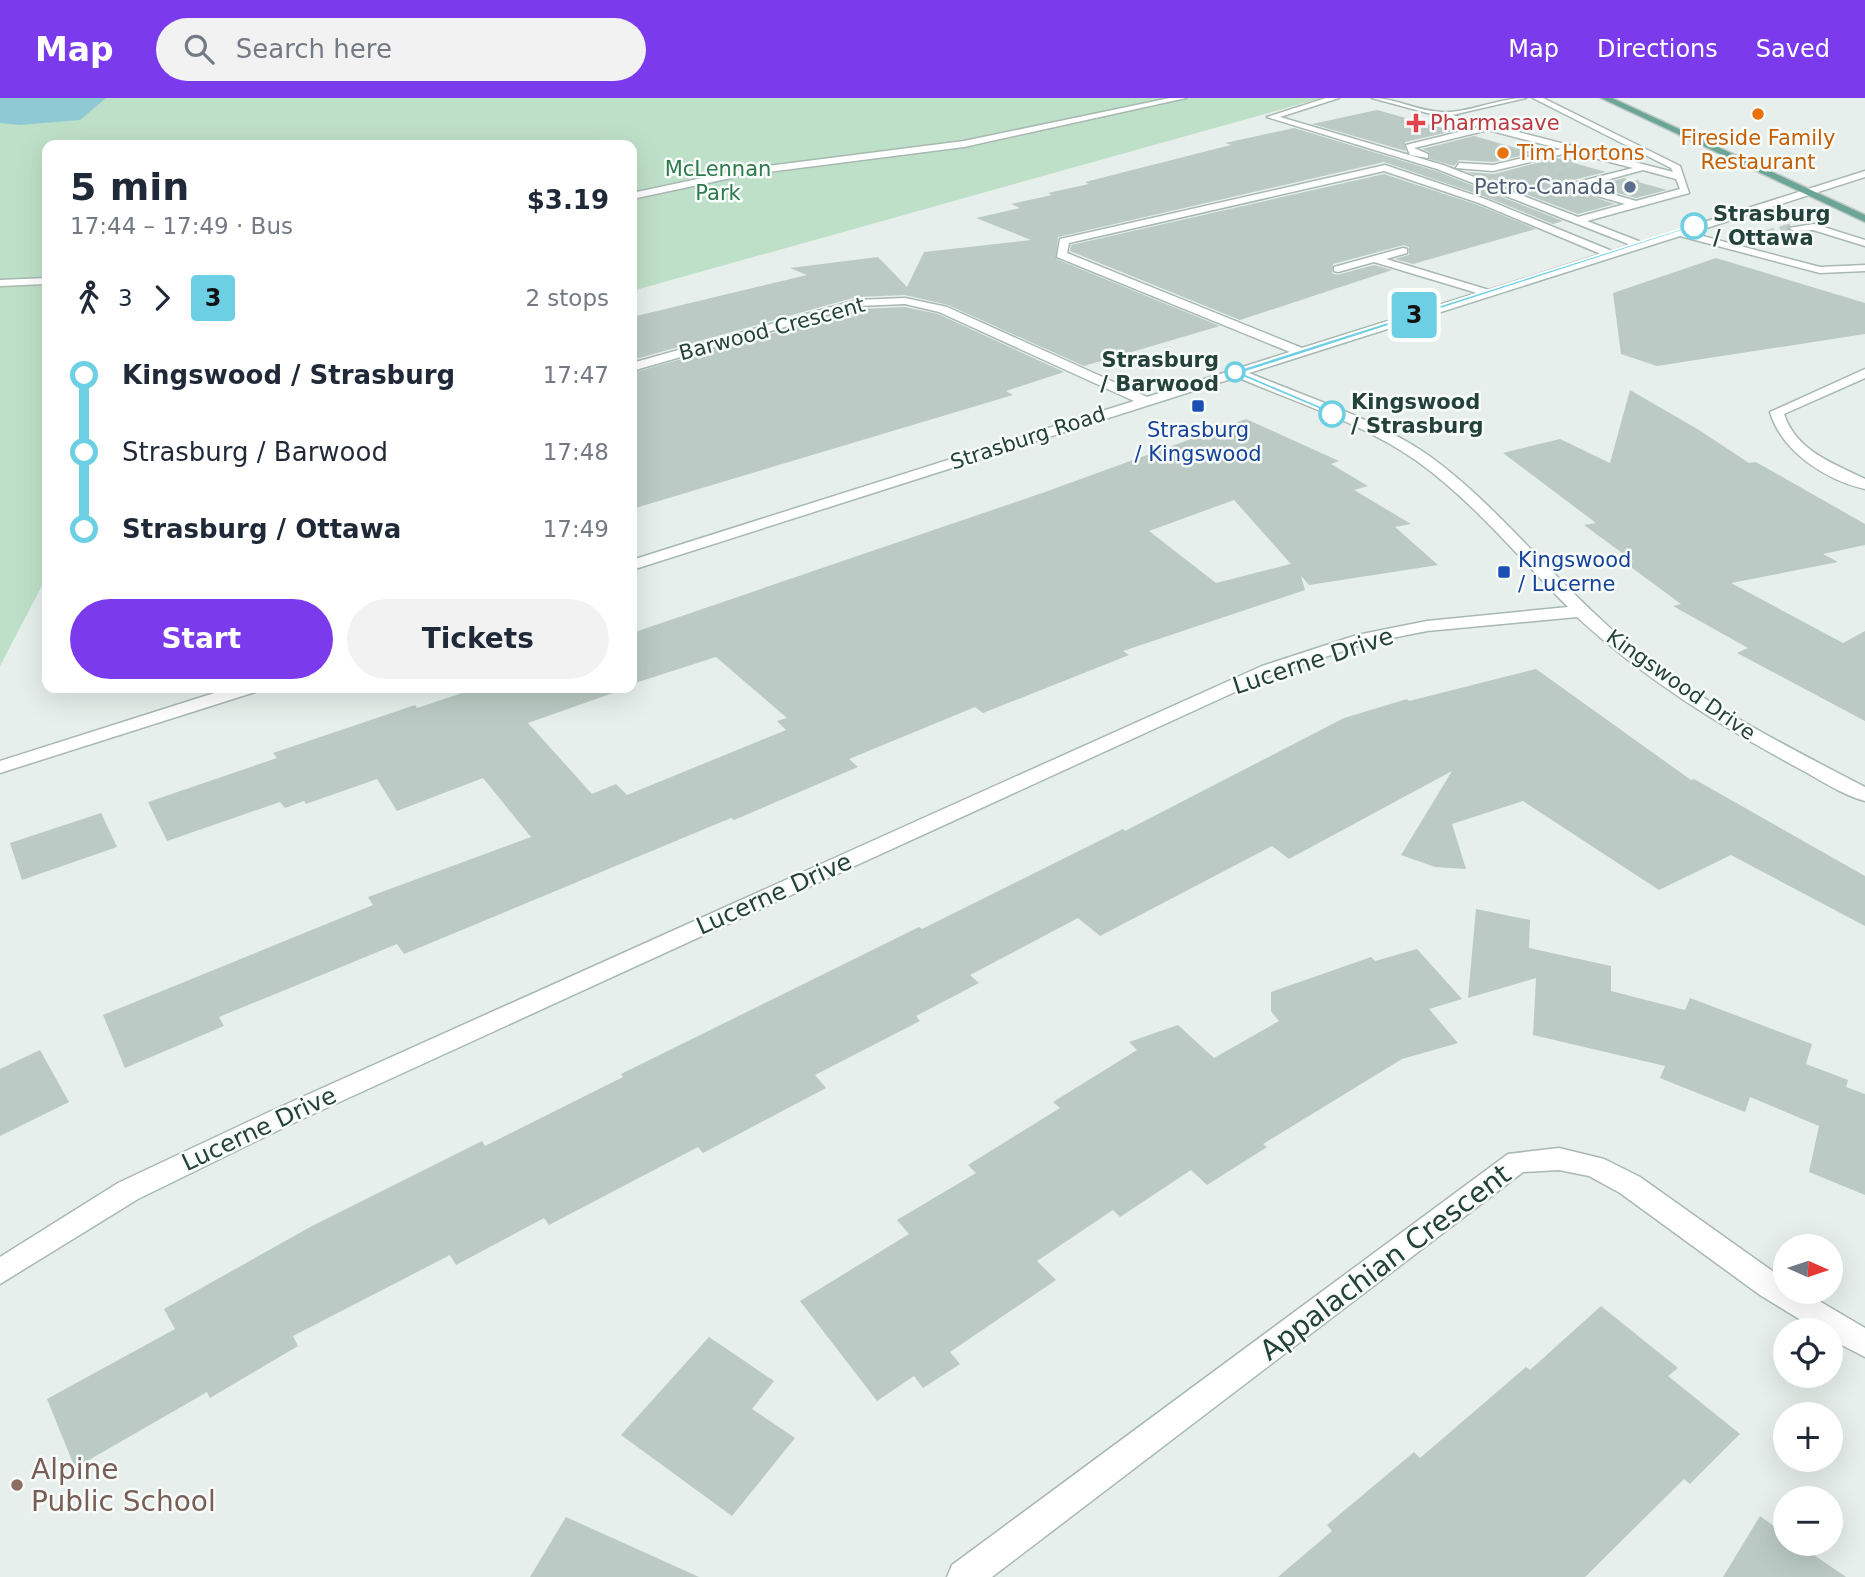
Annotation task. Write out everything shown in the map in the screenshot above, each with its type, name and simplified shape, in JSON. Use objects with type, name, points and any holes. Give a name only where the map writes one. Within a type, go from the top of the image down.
[{"type":"main road","points":[[1605,98],[1865,219]]},
{"type":"main road","points":[[1617,98],[1756,156]]},
{"type":"main road","points":[[1810,180],[1865,206]]},
{"type":"street","points":[[637,195],[745,172],[964,144],[1182,98]]},
{"type":"street","points":[[1335,98],[1271,117],[1440,167],[1638,244]]},
{"type":"street","points":[[1376,98],[1675,176]]},
{"type":"street","points":[[1461,98],[1488,105]]},
{"type":"street","points":[[1440,115],[1522,98]]},
{"type":"street","points":[[1537,98],[1675,166],[1675,176],[1686,191],[1578,220]]},
{"type":"street","points":[[1489,128],[1412,145],[1409,150],[1461,167],[1484,169],[1571,150]]},
{"type":"street","points":[[1560,202],[1507,185],[1500,179],[1508,176],[1507,172],[1585,153]]},
{"type":"street","points":[[1573,163],[1598,157]]},
{"type":"street","points":[[1300,352],[1062,255],[1064,241],[1249,196],[1385,168],[1482,201],[1608,253]]},
{"type":"street","points":[[1637,204],[1573,186],[1641,169]]},
{"type":"street","name":"Strasburg Road","points":[[637,563],[1485,292],[1865,174]]},
{"type":"street","points":[[1657,180],[1675,176]]},
{"type":"street","points":[[1581,202],[1618,190]]},
{"type":"street","points":[[1794,228],[1814,227],[1865,243]]},
{"type":"street","points":[[1675,232],[1821,270],[1865,267]]},
{"type":"street","points":[[1736,247],[1748,241]]},
{"type":"street","points":[[1338,269],[1403,251]]},
{"type":"street","points":[[1865,251],[1852,258],[1865,267]]},
{"type":"street","points":[[1374,259],[1485,292]]},
{"type":"street","points":[[0,284],[42,281]]},
{"type":"street","name":"Barwood Crescent","points":[[637,366],[856,303],[905,301],[943,309],[1144,401]]},
{"type":"street","name":"Kingswood Drive","points":[[1235,372],[1382,436],[1421,457],[1464,491],[1606,634],[1680,688],[1759,739],[1865,796]]},
{"type":"street","points":[[1865,373],[1777,412],[1787,439],[1807,454],[1865,485]]},
{"type":"street","name":"Lucerne Drive","points":[[0,1272],[128,1191],[278,1119],[1268,670],[1363,639],[1427,626],[1582,611]]},
{"type":"street","points":[[0,767],[231,693]]},
{"type":"street","name":"Appalachian Crescent","points":[[964,1577],[1517,1162],[1559,1159],[1595,1167],[1630,1185],[1770,1286],[1865,1344]]},
{"type":"green space","name":"McLennan Park","points":[[0,98],[1322,98],[637,290],[637,140],[42,140],[42,586],[0,666]]},
{"type":"water","points":[[0,98],[106,98],[80,120],[20,125],[0,123]]},
{"type":"building","points":[[1377,110],[1453,131],[1405,142],[1406,151],[1312,124]]},
{"type":"building","points":[[1294,128],[1436,171],[1563,221],[1553,224],[1486,197],[1384,162],[1058,237],[1056,259],[1220,326],[1084,366],[948,305],[905,295],[856,297],[637,359],[637,316],[807,275],[790,268],[878,257],[907,287],[924,252],[1031,240],[976,218],[1020,208],[1011,204],[1089,184],[1085,182],[1231,145],[1225,143]]},
{"type":"building","points":[[1474,136],[1534,153],[1493,162],[1459,160],[1454,166],[1430,159],[1429,152],[1422,149]]},
{"type":"building","points":[[1556,158],[1606,172],[1569,181],[1567,188],[1615,204],[1578,214],[1467,172],[1494,174]]},
{"type":"building","points":[[1384,174],[1478,205],[1536,229],[1413,264],[1395,259],[1409,255],[1409,247],[1404,245],[1333,264],[1332,273],[1337,275],[1374,265],[1392,270],[1240,320],[1070,251],[1071,245]]},
{"type":"building","name":"Petro-Canada","points":[[1624,178],[1667,190],[1636,198],[1594,186]]},
{"type":"building","points":[[1716,258],[1865,303],[1865,334],[1657,366],[1621,354],[1613,293]]},
{"type":"building","points":[[905,307],[938,314],[1064,372],[1006,391],[1013,395],[637,508],[637,372],[858,309]]},
{"type":"building","points":[[1630,390],[1749,463],[1756,462],[1865,524],[1865,545],[1823,554],[1838,562],[1731,583],[1843,643],[1865,631],[1865,721],[1737,653],[1748,648],[1673,606],[1681,604],[1624,562],[1633,561],[1584,525],[1596,523],[1503,453],[1560,439],[1610,463]]},
{"type":"building","points":[[1246,419],[1339,461],[1331,464],[1368,486],[1354,490],[1411,524],[1395,527],[1438,565],[1309,585],[1301,576],[1305,590],[1123,651],[1129,655],[983,713],[975,707],[849,759],[858,767],[734,820],[731,818],[404,954],[397,944],[219,1017],[224,1026],[125,1068],[103,1015],[373,905],[368,897],[531,837],[483,778],[397,811],[377,779],[306,804],[304,801],[285,808],[280,802],[167,841],[148,802],[277,758],[273,753],[415,705],[417,708],[462,693],[613,693],[528,723],[592,794],[616,784],[627,795],[786,730],[777,721],[787,718],[716,657],[637,682],[637,631],[1045,492]],"holes":[[[1234,500],[1291,564],[1216,583],[1149,531]]]},
{"type":"building","points":[[1536,669],[1691,780],[1694,779],[1865,876],[1865,926],[1731,855],[1659,890],[1523,801],[1452,824],[1466,869],[1435,867],[1401,855],[1452,771],[1289,859],[1272,846],[1100,936],[1078,918],[970,975],[979,983],[916,1016],[920,1021],[815,1075],[826,1088],[703,1153],[698,1147],[549,1225],[544,1218],[456,1265],[450,1255],[293,1336],[298,1346],[210,1398],[207,1392],[75,1468],[47,1399],[175,1329],[164,1309],[312,1226],[482,1141],[485,1146],[623,1077],[621,1074],[919,927],[922,929],[1123,829],[1125,831],[1344,718],[1407,699],[1409,701]]},
{"type":"building","points":[[101,813],[117,847],[22,880],[10,843]]},
{"type":"building","points":[[1476,909],[1530,920],[1529,948],[1611,966],[1611,991],[1685,1010],[1690,998],[1812,1044],[1806,1064],[1848,1080],[1846,1087],[1865,1094],[1865,1195],[1809,1172],[1819,1126],[1750,1097],[1745,1112],[1660,1078],[1665,1066],[1533,1035],[1536,978],[1468,998]]},
{"type":"building","points":[[1417,949],[1462,999],[1429,1009],[1458,1043],[1402,1059],[1263,1144],[1267,1147],[1207,1185],[1191,1170],[1120,1217],[1113,1210],[1037,1261],[1056,1280],[950,1352],[960,1364],[923,1388],[914,1376],[877,1401],[800,1301],[909,1234],[897,1220],[976,1173],[968,1165],[1060,1108],[1053,1102],[1137,1050],[1129,1042],[1178,1025],[1214,1058],[1279,1021],[1271,1011],[1271,992],[1371,957],[1375,961]]},
{"type":"building","points":[[40,1050],[69,1102],[0,1136],[0,1069]]},
{"type":"building","points":[[1601,1306],[1678,1368],[1668,1376],[1740,1434],[1690,1484],[1684,1479],[1585,1577],[1278,1577],[1332,1531],[1327,1525],[1414,1452],[1420,1458],[1526,1367],[1530,1370]]},
{"type":"building","points":[[709,1337],[774,1381],[752,1409],[795,1438],[732,1516],[621,1435]]},
{"type":"building","points":[[1760,1516],[1773,1525],[1773,1556],[1815,1556],[1846,1577],[1723,1577]]},
{"type":"building","points":[[566,1517],[699,1577],[530,1577]]},
{"type":"tunnel","points":[[1540,171],[1573,163]]},
{"type":"tunnel","points":[[1618,190],[1643,183]]},
{"type":"tunnel","points":[[1748,241],[1794,228]]},
{"type":"bus line","name":"3","points":[[1332,414],[1235,372],[1694,226]]},
{"type":"place","name":"Fireside Family Restaurant","points":[[1758,114]]},
{"type":"place","name":"Pharmasave","points":[[1416,123]]},
{"type":"place","name":"Tim Hortons","points":[[1503,153]]},
{"type":"place","name":"Petro-Canada","points":[[1630,187]]},
{"type":"place","name":"Strasburg / Ottawa","points":[[1694,226]]},
{"type":"place","name":"Strasburg / Barwood","points":[[1235,372]]},
{"type":"place","name":"Strasburg / Kingswood","points":[[1198,406]]},
{"type":"place","name":"Kingswood / Strasburg","points":[[1332,414]]},
{"type":"place","name":"Kingswood / Lucerne","points":[[1504,572]]},
{"type":"place","name":"Alpine Public School","points":[[17,1485]]}]
